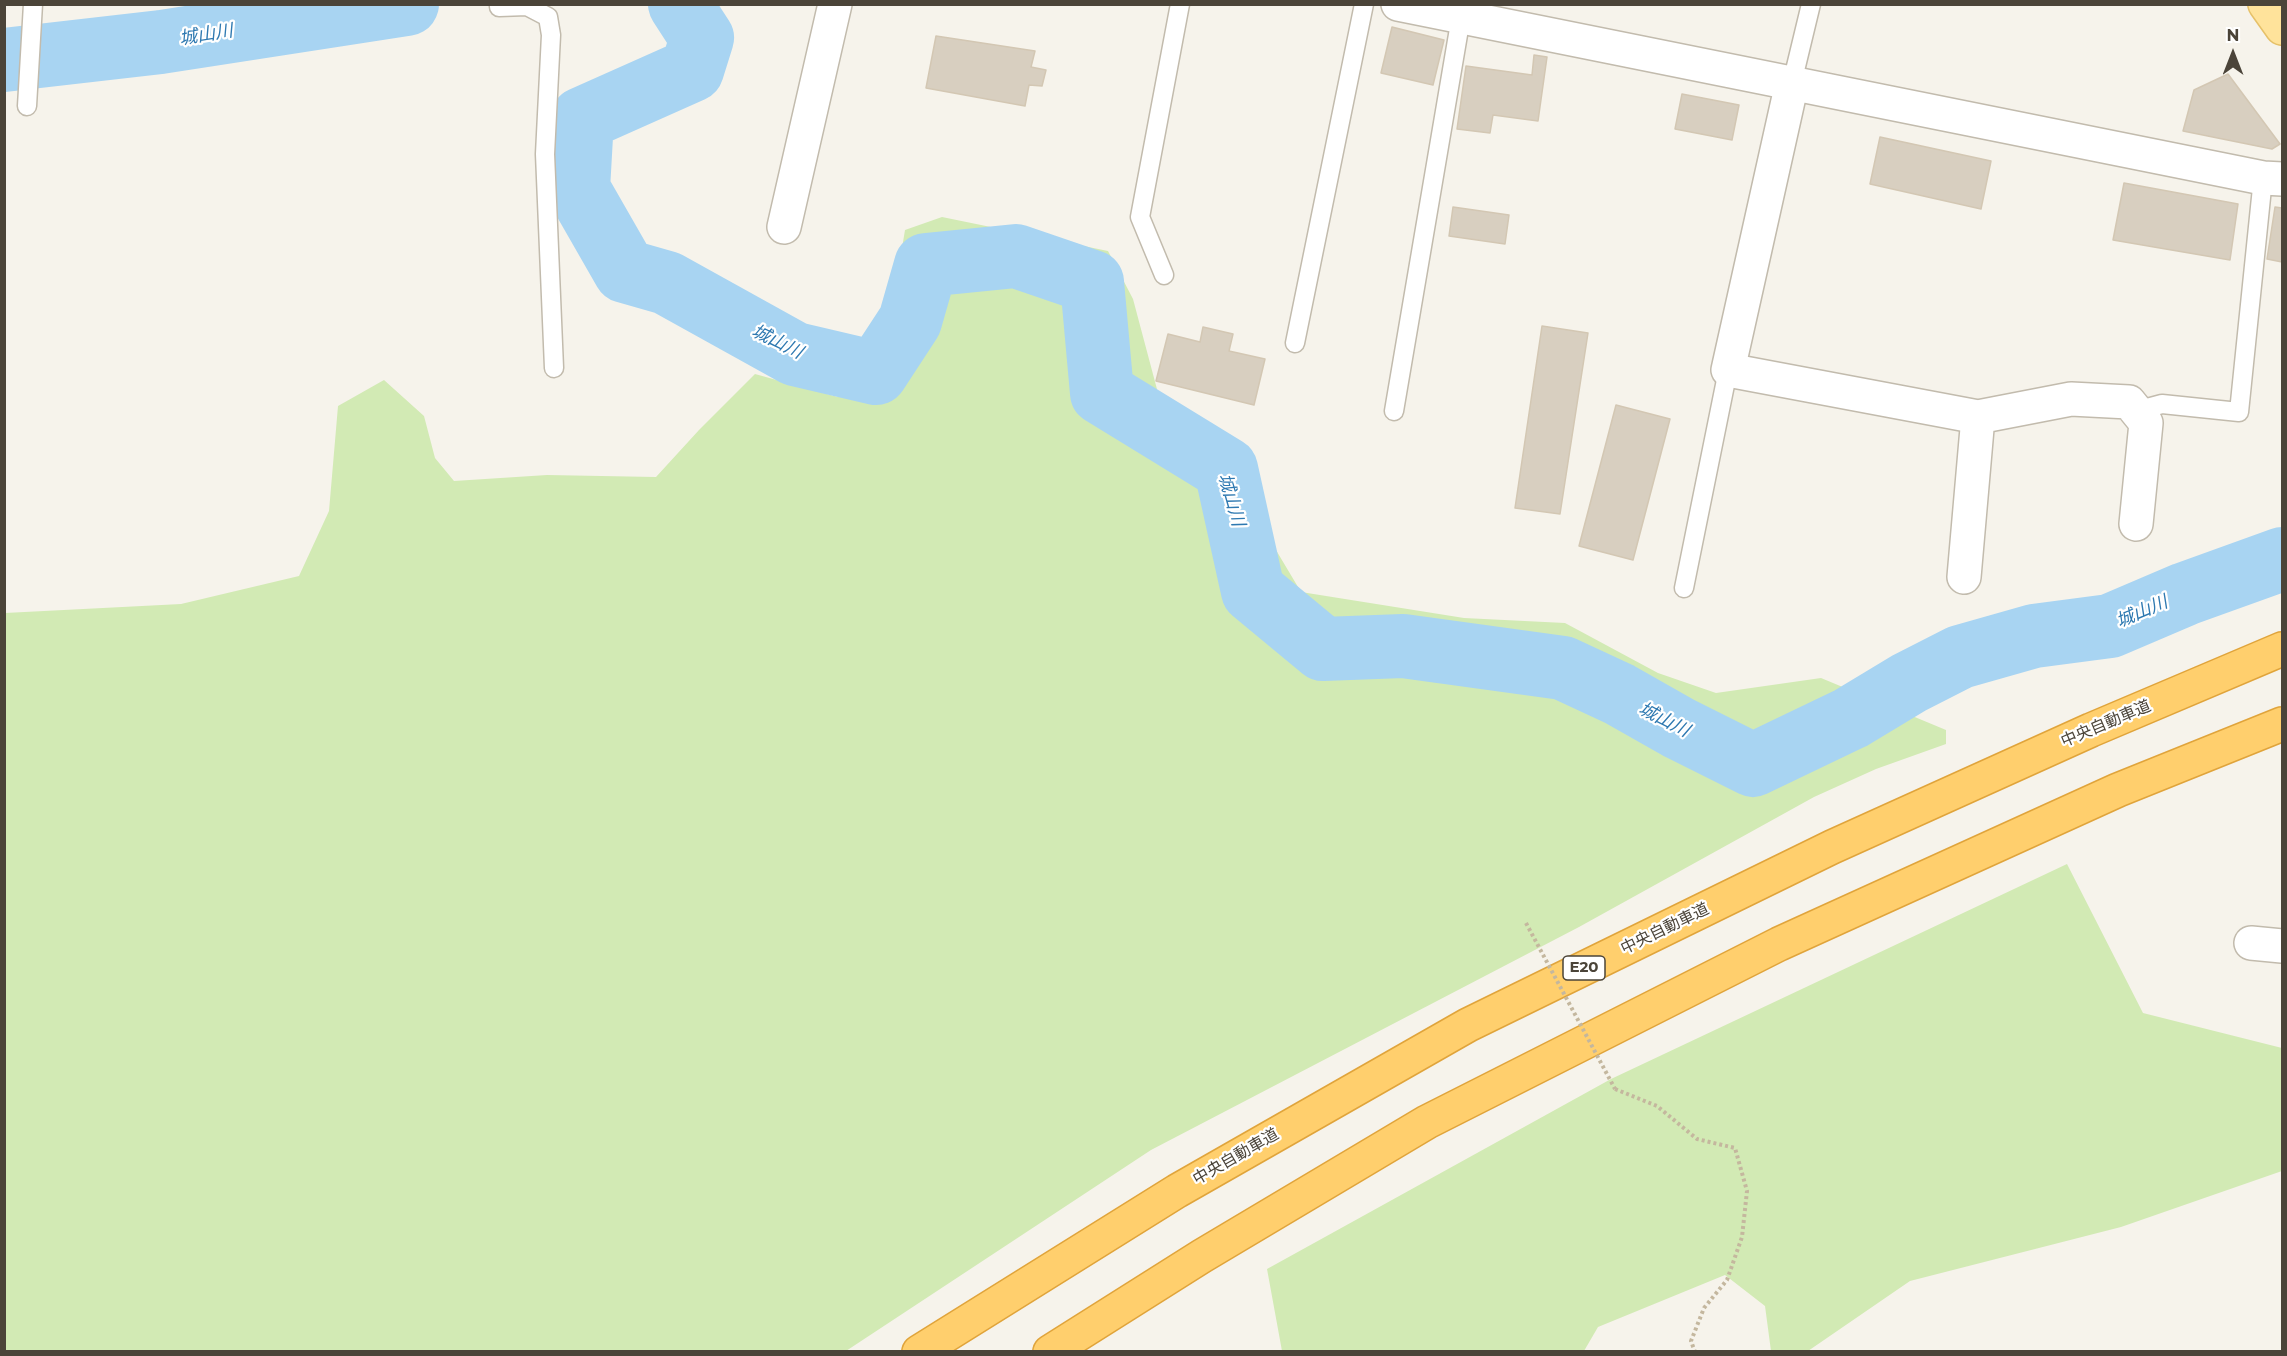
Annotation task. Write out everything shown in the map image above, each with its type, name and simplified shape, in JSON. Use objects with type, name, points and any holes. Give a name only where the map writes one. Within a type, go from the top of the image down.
[{"type":"highway","name":"中央自動車道","points":[[919,1352],[1177,1191],[1468,1025],[1832,847],[2091,730],[2283,649]]},
{"type":"highway","points":[[1050,1352],[1202,1256],[1427,1122],[1779,944],[2118,790],[2283,724]]},
{"type":"main road","points":[[2265,4],[2283,28]]},
{"type":"street","points":[[784,227],[835,4]]},
{"type":"street","points":[[1398,4],[2273,178]]},
{"type":"street","points":[[1792,83],[1728,370],[1978,417],[2071,399],[2129,402],[2146,423],[2136,524]]},
{"type":"street","points":[[1965,577],[1978,417]]},
{"type":"lane","points":[[27,106],[33,4]]},
{"type":"lane","points":[[1164,275],[1140,217],[1180,4]]},
{"type":"lane","points":[[1295,344],[1364,4]]},
{"type":"lane","points":[[1792,83],[1811,4]]},
{"type":"lane","points":[[499,6],[527,6],[548,16],[551,35],[545,154],[554,368]]},
{"type":"lane","points":[[1394,411],[1461,17]]},
{"type":"lane","points":[[2136,411],[2162,404],[2239,412],[2273,178]]},
{"type":"lane","points":[[1684,588],[1728,370]]},
{"type":"path","points":[[1526,923],[1615,1089],[1657,1106],[1697,1139],[1735,1148],[1747,1191],[1742,1238],[1727,1280],[1704,1308],[1691,1341],[1695,1352]]},
{"type":"green space","points":[[942,217],[1108,251],[1133,299],[1158,393],[1205,431],[1301,592],[1464,618],[1565,623],[1658,673],[1716,693],[1821,678],[1946,730],[1946,744],[1876,769],[1814,797],[1579,927],[1151,1150],[846,1351],[5,1351],[5,613],[181,604],[299,576],[329,511],[338,406],[384,380],[424,416],[435,458],[454,481],[547,475],[656,477],[755,374],[838,397],[889,326],[905,230]]},
{"type":"green space","points":[[2067,864],[2143,1013],[2282,1048],[2282,1171],[2121,1227],[1910,1281],[1808,1351],[1771,1351],[1765,1306],[1725,1275],[1598,1327],[1584,1351],[1282,1351],[1267,1269],[1611,1079]]},
{"type":"building","points":[[1392,27],[1444,40],[1433,85],[1381,73]]},
{"type":"building","points":[[936,36],[1035,51],[1031,67],[1046,70],[1042,86],[1029,85],[1025,106],[926,88]]},
{"type":"building","points":[[1534,55],[1547,57],[1538,121],[1493,115],[1490,133],[1457,129],[1466,66],[1532,75]]},
{"type":"building","points":[[2228,74],[2280,144],[2272,149],[2183,131],[2194,90]]},
{"type":"building","points":[[1682,94],[1739,105],[1732,140],[1675,129]]},
{"type":"building","points":[[1880,137],[1991,161],[1981,209],[1870,184]]},
{"type":"building","points":[[2124,183],[2238,204],[2230,260],[2113,240]]},
{"type":"building","points":[[1453,207],[1509,215],[1505,244],[1449,236]]},
{"type":"building","points":[[2275,207],[2282,208],[2282,262],[2267,259]]},
{"type":"building","points":[[1542,326],[1588,333],[1560,514],[1515,508]]},
{"type":"building","points":[[1203,327],[1233,334],[1229,351],[1265,359],[1254,405],[1156,381],[1168,334],[1200,342]]},
{"type":"building","points":[[1616,405],[1670,419],[1633,560],[1579,546]]},
{"type":"waterway","name":"城山川","points":[[4,60],[161,42],[407,4]]},
{"type":"waterway","name":"城山川","points":[[680,4],[702,38],[692,70],[582,119],[578,189],[625,271],[667,283],[795,354],[876,373],[910,321],[926,265],[1016,256],[1092,282],[1102,393],[1226,469],[1253,591],[1323,649],[1403,646],[1563,668],[1619,694],[1679,728],[1753,765],[1851,718],[1909,683],[1960,657],[2034,636],[2110,626],[2185,594],[2282,559]]}]
